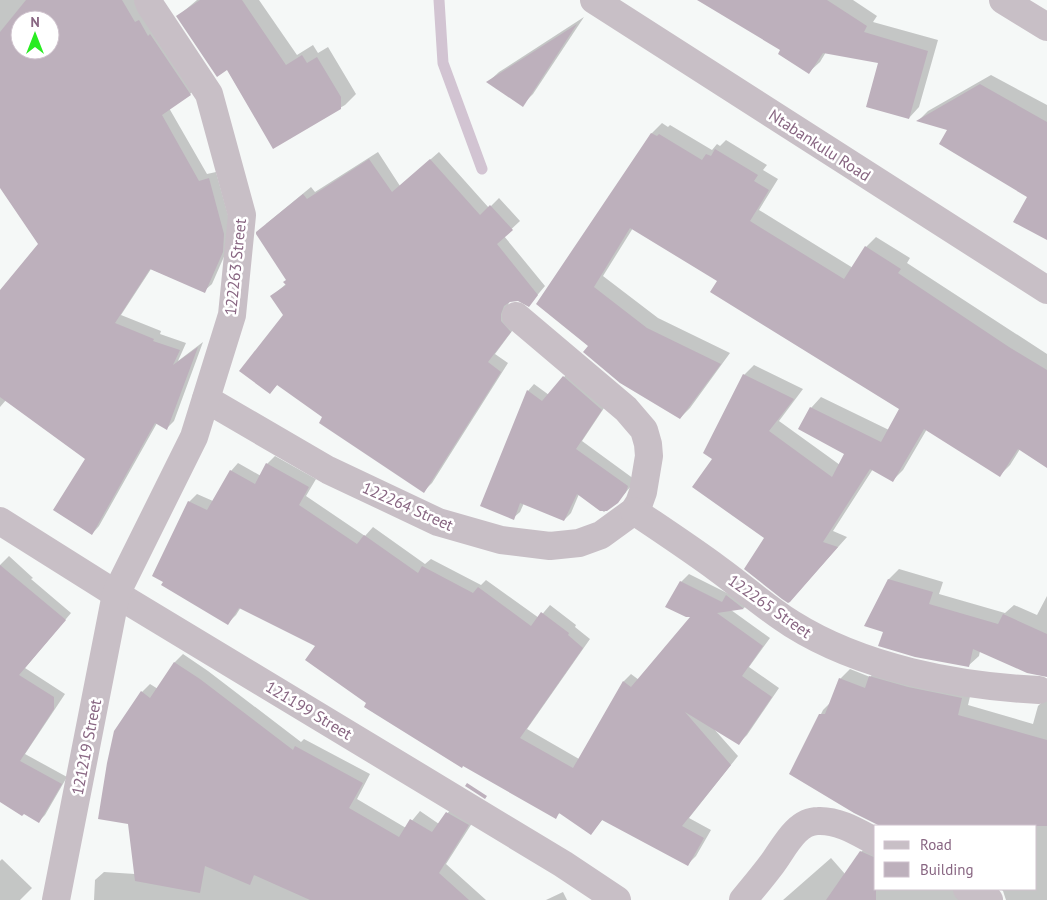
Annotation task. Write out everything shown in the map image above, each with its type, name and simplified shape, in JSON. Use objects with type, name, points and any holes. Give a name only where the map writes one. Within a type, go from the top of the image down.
[{"type":"street","name":"122263 Street","points":[[116,594],[194,437],[232,315],[242,215],[209,94],[148,0]]},
{"type":"street","name":"Ntabankulu Road","points":[[594,0],[1047,290]]},
{"type":"street","points":[[1003,0],[1047,27]]},
{"type":"street","points":[[516,316],[626,409],[644,430],[649,456],[643,492],[634,511]]},
{"type":"street","name":"122264 Street","points":[[206,399],[328,470],[438,522],[501,540],[550,546],[579,543],[601,535],[634,511]]},
{"type":"street","name":"122265 Street","points":[[634,511],[699,555],[791,624],[850,654],[927,676],[999,688],[1039,690]]},
{"type":"street","name":"121199 Street","points":[[0,521],[116,594],[563,864],[617,900]]},
{"type":"street","name":"121219 Street","points":[[56,900],[116,594]]},
{"type":"street","points":[[743,900],[773,863],[786,843],[799,829],[809,823],[818,821],[830,822],[852,829],[874,841]]},
{"type":"street","points":[[969,890],[989,900]]},
{"type":"building","points":[[26,0],[122,0],[135,22],[139,20],[148,36],[150,34],[191,95],[162,115],[199,181],[209,178],[224,234],[223,252],[205,293],[150,269],[115,323],[154,339],[153,341],[180,350],[173,365],[198,347],[167,430],[155,423],[92,535],[53,510],[85,459],[0,397],[0,290],[38,244],[0,188],[0,32],[10,20],[10,60],[60,60],[60,10],[18,10]]},
{"type":"building","points":[[200,0],[242,0],[286,65],[302,55],[307,63],[317,57],[341,97],[341,109],[273,149],[227,70],[217,77],[176,16]]},
{"type":"building","points":[[697,0],[827,0],[867,26],[864,32],[928,51],[909,119],[866,107],[878,63],[823,53],[809,74],[778,54],[780,50]]},
{"type":"building","points":[[577,24],[523,107],[486,82]]},
{"type":"building","points":[[980,84],[1047,122],[1047,240],[1013,222],[1027,197],[939,144],[947,130],[916,121]]},
{"type":"building","points":[[651,133],[657,136],[659,134],[702,160],[706,154],[711,156],[715,149],[758,175],[754,181],[769,190],[750,221],[844,279],[865,246],[901,269],[898,273],[1047,370],[1047,468],[1018,449],[1000,477],[924,429],[893,482],[870,469],[823,542],[838,547],[790,602],[788,603],[782,599],[744,569],[764,538],[692,487],[712,459],[703,453],[743,374],[794,399],[769,431],[832,477],[844,454],[798,429],[810,407],[881,442],[899,409],[710,292],[717,281],[630,228],[594,287],[647,328],[721,364],[680,419],[620,383],[583,352],[588,346],[536,304]]},
{"type":"building","points":[[369,159],[392,192],[430,159],[480,215],[490,205],[513,230],[497,244],[538,295],[529,307],[518,301],[510,302],[504,306],[501,321],[511,332],[488,362],[501,372],[424,493],[319,423],[322,417],[277,385],[270,394],[239,371],[283,315],[270,296],[286,285],[283,282],[286,280],[256,232],[303,194],[307,199]]},
{"type":"building","points":[[563,376],[602,410],[576,449],[628,486],[626,492],[618,503],[607,511],[600,511],[577,494],[564,521],[520,503],[514,520],[480,506],[527,390],[542,401]]},
{"type":"building","points":[[266,463],[309,487],[299,505],[357,544],[364,535],[418,573],[422,566],[473,593],[478,587],[531,626],[541,612],[569,633],[568,635],[583,648],[520,738],[573,768],[623,681],[631,687],[690,617],[665,607],[680,581],[722,602],[726,595],[744,609],[717,613],[763,646],[742,676],[772,697],[739,745],[685,712],[731,765],[682,826],[704,838],[688,866],[602,820],[591,835],[559,813],[556,819],[463,766],[462,768],[364,707],[366,703],[305,660],[315,646],[239,608],[228,625],[161,585],[163,582],[152,576],[188,501],[207,510],[230,470],[255,484]]},
{"type":"building","points":[[0,565],[66,620],[19,675],[54,697],[54,709],[20,761],[62,784],[39,823],[24,814],[22,816],[0,802]]},
{"type":"building","points":[[888,579],[933,592],[929,604],[998,624],[1003,614],[1047,634],[1047,677],[1027,673],[973,649],[969,667],[915,657],[878,646],[883,632],[864,626]]},
{"type":"building","points":[[174,662],[200,679],[293,750],[295,746],[363,783],[349,808],[399,837],[410,819],[432,832],[446,812],[469,825],[439,873],[469,900],[310,900],[254,875],[250,885],[205,866],[200,893],[135,881],[128,824],[98,819],[107,763],[114,731],[141,691],[150,698]]},
{"type":"building","points":[[869,676],[908,687],[962,698],[958,715],[1047,740],[1047,826],[878,825],[854,813],[789,774],[819,714],[825,714],[839,678],[865,688]]},
{"type":"building","points":[[467,783],[487,796],[485,799],[465,786]]},
{"type":"building","points":[[860,851],[874,857],[874,890],[876,890],[876,900],[826,900]]},
{"type":"waterway","points":[[439,0],[443,63],[482,169]]}]
